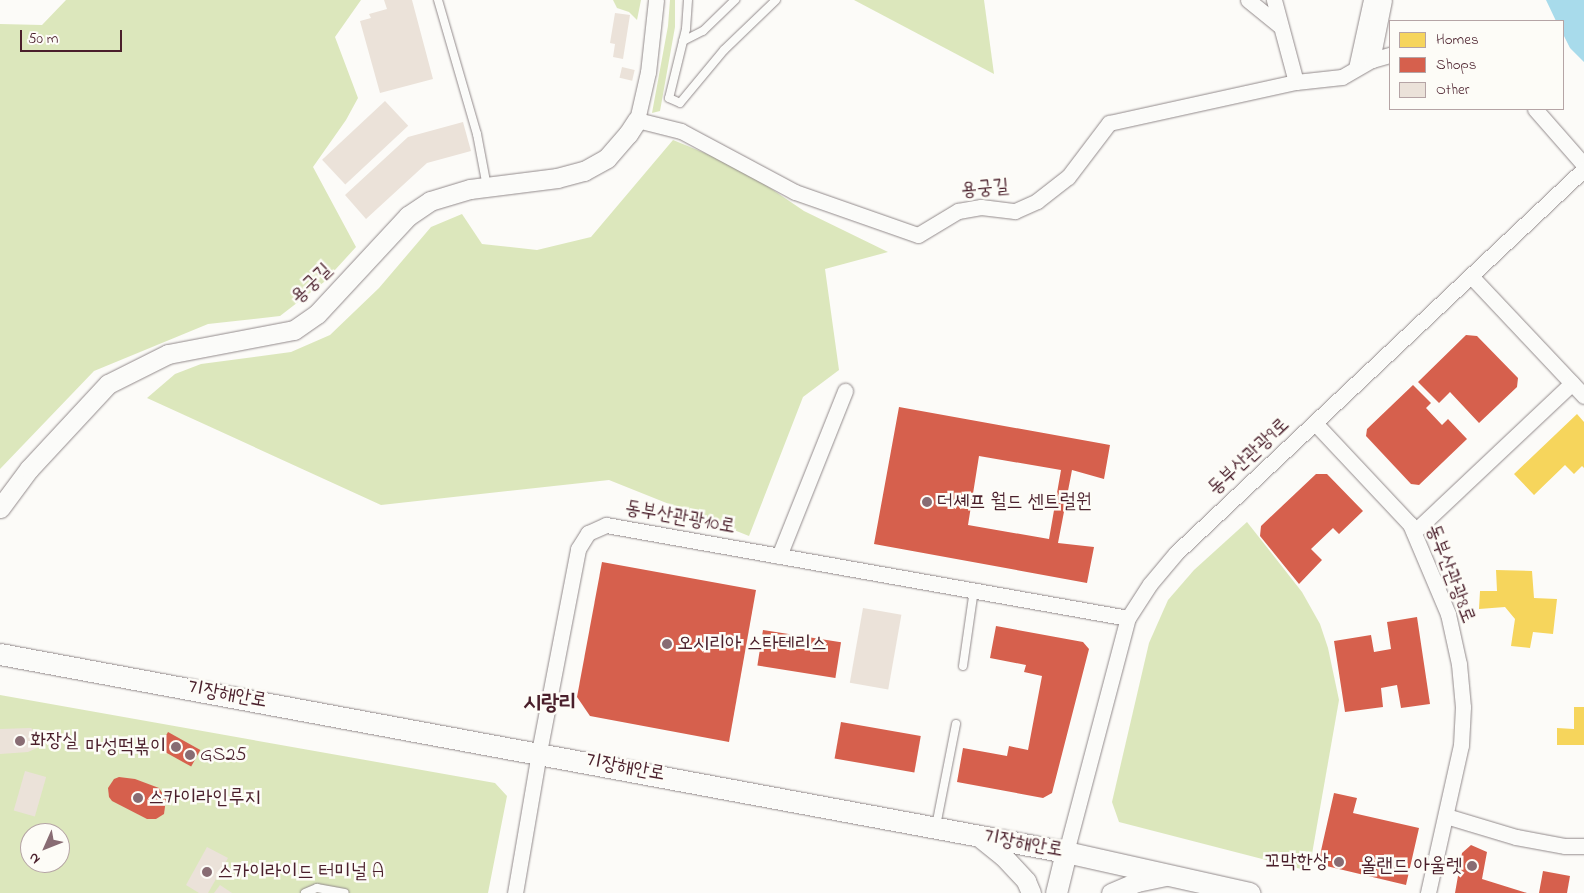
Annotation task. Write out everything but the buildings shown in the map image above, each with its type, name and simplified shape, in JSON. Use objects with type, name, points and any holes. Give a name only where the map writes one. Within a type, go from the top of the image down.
[{"type":"main road","name":"기장해안로","points":[[0,654],[539,752],[1066,852],[1249,893]]},
{"type":"main road","points":[[1056,893],[1066,852]]},
{"type":"street","name":"용궁길","points":[[0,508],[29,469],[108,384],[168,354],[294,330],[317,314],[408,216],[430,201],[470,189],[556,178],[584,171],[607,158],[628,134],[637,120],[648,72],[656,0]]},
{"type":"street","points":[[1248,0],[1279,24]]},
{"type":"street","points":[[1274,0],[1296,82],[1342,77],[1372,60],[1389,55]]},
{"type":"street","points":[[1356,68],[1371,0]]},
{"type":"street","points":[[1372,60],[1384,0]]},
{"type":"street","name":"용궁길","points":[[637,120],[681,131],[795,192],[918,235],[958,211],[981,207],[1015,211],[1037,201],[1068,178],[1109,123],[1296,82]]},
{"type":"street","points":[[1536,110],[1584,165]]},
{"type":"street","name":"동부산관광9로","points":[[1066,852],[1128,618],[1150,584],[1176,553],[1584,169]]},
{"type":"street","points":[[1471,276],[1584,396]]},
{"type":"street","points":[[1414,532],[1572,384]]},
{"type":"street","points":[[779,556],[846,391]]},
{"type":"street","name":"동부산관광8로","points":[[1315,423],[1386,496],[1410,524],[1448,614],[1459,664],[1463,707],[1461,745],[1428,893]]},
{"type":"street","name":"동부산관광10로","points":[[515,893],[539,752],[578,549],[588,533],[606,525],[1128,618]]},
{"type":"street","points":[[1446,816],[1516,837],[1565,846],[1584,846]]},
{"type":"street","points":[[978,836],[1003,856],[1026,881],[1031,893]]},
{"type":"street","points":[[1111,893],[1137,882],[1173,875]]},
{"type":"lane","points":[[438,0],[477,134],[487,187]]},
{"type":"lane","points":[[688,0],[683,41],[669,98],[680,104],[724,50],[776,0]]},
{"type":"lane","points":[[683,41],[703,31],[735,0]]},
{"type":"lane","points":[[963,666],[974,590]]},
{"type":"lane","points":[[936,828],[956,724]]},
{"type":"lane","points":[[305,893],[317,888],[345,893]]},
{"type":"green space","points":[[66,0],[361,0],[335,37],[358,98],[346,120],[313,167],[356,247],[324,282],[280,316],[208,324],[94,371],[0,469],[0,24],[42,25]]},
{"type":"green space","points":[[613,0],[641,0],[637,20],[629,12],[617,8]]},
{"type":"green space","points":[[670,0],[675,0],[675,27],[660,111],[652,113],[668,26]]},
{"type":"green space","points":[[854,0],[984,0],[994,74]]},
{"type":"green space","points":[[673,140],[739,167],[804,211],[888,252],[825,269],[839,370],[803,397],[749,536],[609,480],[381,505],[147,398],[175,374],[201,364],[291,352],[330,335],[379,288],[431,227],[462,214],[482,244],[537,250],[591,237]]},
{"type":"green space","points":[[1247,522],[1302,592],[1320,624],[1328,648],[1339,700],[1309,871],[1119,822],[1112,802],[1149,643],[1168,600],[1194,570]]},
{"type":"green space","points":[[0,695],[495,783],[507,796],[488,893],[0,893]]},
{"type":"water","points":[[1546,0],[1584,0],[1584,62],[1570,48],[1564,36],[1564,20],[1556,20]]},
{"type":"place","name":"더셰프 월드 센트럴원","points":[[927,502]]},
{"type":"place","name":"오시리아 스타테리스","points":[[667,644]]},
{"type":"place","name":"화장실","points":[[20,741]]},
{"type":"place","name":"마성떡볶이","points":[[176,747]]},
{"type":"place","name":"GS25","points":[[190,755]]},
{"type":"place","name":"스카이라인루지","points":[[138,798]]},
{"type":"place","name":"꼬막한상","points":[[1339,862]]},
{"type":"place","name":"올랜드 아울렛","points":[[1472,866]]},
{"type":"place","name":"스카이라이드 터미널 A","points":[[207,872]]},
{"type":"district","name":"시랑리","points":[[550,705]]}]
